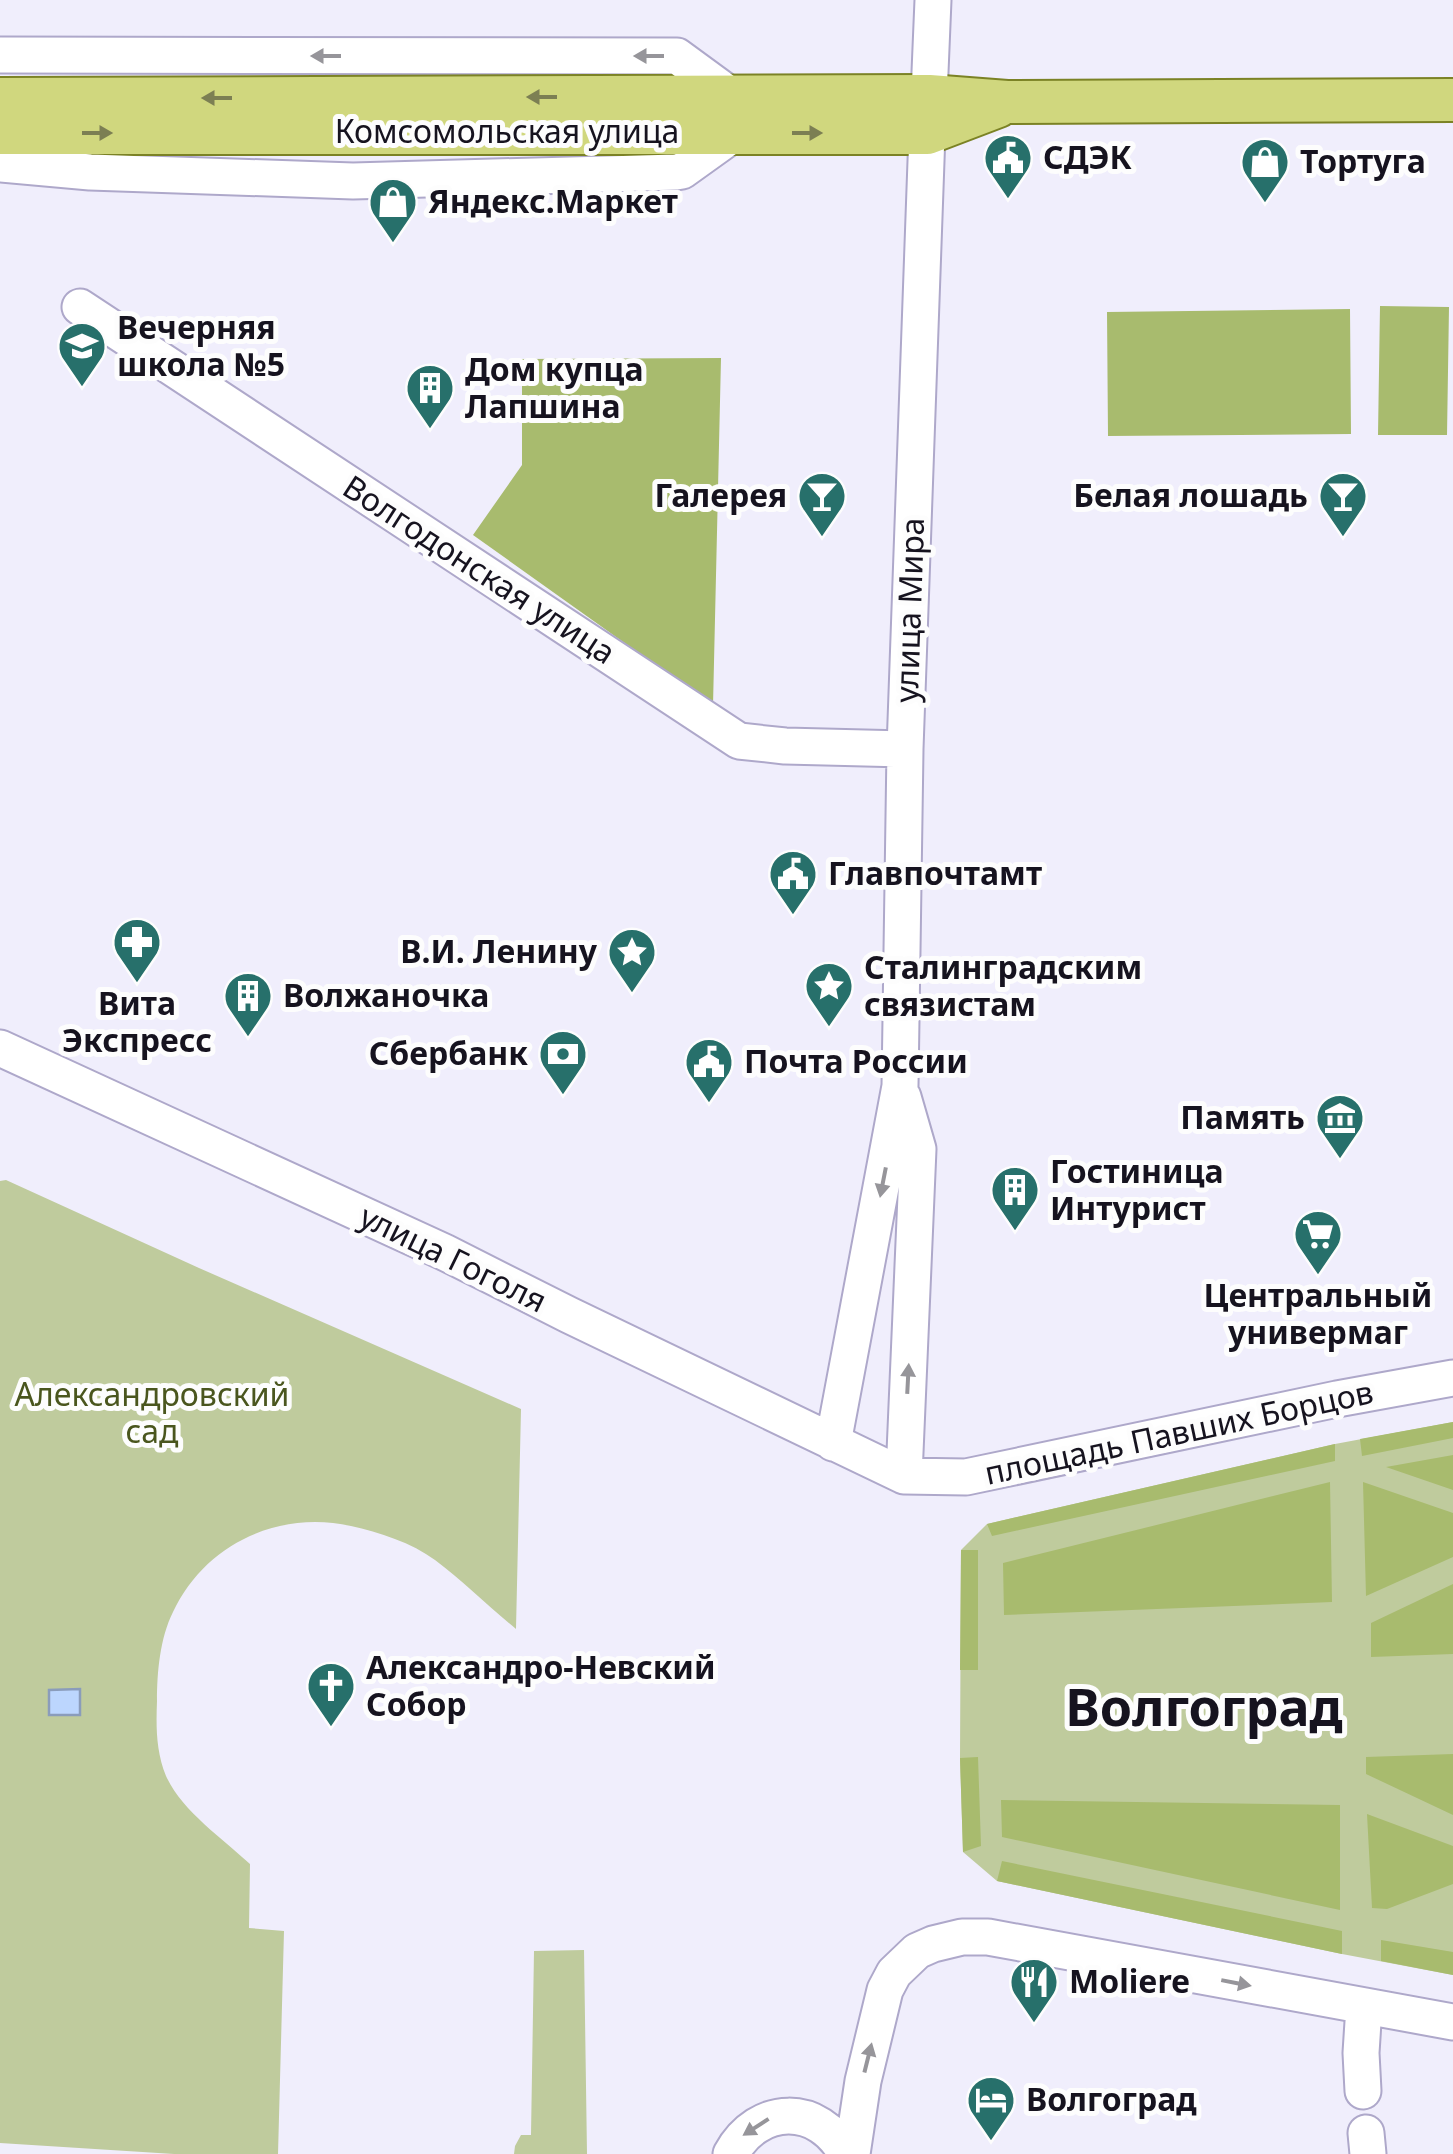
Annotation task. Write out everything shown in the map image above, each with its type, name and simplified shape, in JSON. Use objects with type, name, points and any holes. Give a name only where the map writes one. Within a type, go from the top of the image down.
[{"type":"main road","name":"Комсомольская улица","points":[[0,98],[639,115],[928,115],[1008,102],[1453,100]]},
{"type":"main road","name":"Комсомольская улица","points":[[0,133],[639,115]]},
{"type":"street","name":"улица Мира","points":[[833,1443],[900,1086],[905,749],[933,0]]},
{"type":"street","points":[[0,55],[677,56],[734,115],[682,171],[676,172],[353,180],[90,172],[0,164]]},
{"type":"street","name":"Волгодонская улица","points":[[80,307],[739,741],[905,749]]},
{"type":"street","name":"улица Гоголя","points":[[0,1048],[444,1252],[904,1476]]},
{"type":"street","name":"улица Мира","points":[[900,1086],[918,1149],[904,1476]]},
{"type":"street","name":"площадь Павших Борцов","points":[[904,1476],[966,1477],[1453,1378]]},
{"type":"street","points":[[849,2154],[885,1990],[904,1962],[917,1951],[962,1937],[988,1937],[1453,2022]]},
{"type":"street","points":[[1363,2091],[1364,2006]]},
{"type":"street","points":[[731,2154],[758,2123],[797,2116],[822,2125],[849,2154]]},
{"type":"green space","points":[[1380,306],[1449,307],[1447,435],[1378,435]]},
{"type":"green space","points":[[1350,309],[1351,434],[1108,436],[1107,312]]},
{"type":"green space","points":[[721,358],[713,706],[473,535],[522,465],[522,359]]},
{"type":"green space","name":"Александровский сад","points":[[6,1180],[521,1409],[516,1629],[416,1548],[373,1531],[324,1522],[271,1528],[224,1551],[187,1588],[165,1633],[157,1720],[158,1748],[166,1776],[192,1812],[250,1864],[249,1928],[284,1931],[278,2154],[174,2154],[0,2143],[0,1181]]},
{"type":"green space","points":[[1453,1422],[1453,1975],[997,1881],[963,1852],[961,1550],[987,1524],[1335,1444]]},
{"type":"green space","points":[[1453,1422],[1453,1438],[1362,1456],[1360,1439]]},
{"type":"green space","points":[[1335,1444],[1335,1461],[992,1536],[987,1524]]},
{"type":"green space","points":[[1453,1455],[1453,1490],[1386,1467]]},
{"type":"green space","points":[[1330,1482],[1332,1602],[1004,1615],[1003,1563]]},
{"type":"green space","points":[[1363,1482],[1453,1513],[1453,1557],[1366,1596]]},
{"type":"green space","points":[[961,1550],[978,1550],[978,1670],[960,1670]]},
{"type":"green space","points":[[1453,1584],[1453,1654],[1371,1657],[1371,1623]]},
{"type":"green space","points":[[1453,1754],[1453,1815],[1366,1774],[1366,1757]]},
{"type":"green space","points":[[978,1757],[981,1846],[963,1852],[960,1758]]},
{"type":"green space","points":[[1001,1800],[1340,1805],[1340,1910],[1002,1837]]},
{"type":"green space","points":[[1367,1814],[1453,1846],[1453,1884],[1387,1909],[1372,1908]]},
{"type":"green space","points":[[1002,1861],[1342,1931],[1342,1954],[997,1881]]},
{"type":"green space","points":[[1381,1940],[1453,1952],[1453,1975],[1381,1961]]},
{"type":"green space","points":[[584,1950],[587,2154],[514,2154],[521,2135],[531,2135],[534,1951]]},
{"type":"water","points":[[80,1689],[80,1715],[49,1715],[49,1690]]},
{"type":"place","name":"СДЭК","points":[[1008,200]]},
{"type":"place","name":"Тортуга","points":[[1265,204]]},
{"type":"place","name":"Яндекс.Маркет","points":[[393,244]]},
{"type":"place","name":"Вечерняя школа №5","points":[[82,388]]},
{"type":"place","name":"Дом купца Лапшина","points":[[430,430]]},
{"type":"place","name":"Галерея","points":[[822,538]]},
{"type":"place","name":"Белая лошадь","points":[[1343,538]]},
{"type":"place","name":"Главпочтамт","points":[[793,916]]},
{"type":"place","name":"Вита Экспресс","points":[[137,984]]},
{"type":"place","name":"В.И. Ленину","points":[[632,994]]},
{"type":"place","name":"Сталинградским связистам","points":[[829,1028]]},
{"type":"place","name":"Волжаночка","points":[[248,1038]]},
{"type":"place","name":"Сбербанк","points":[[563,1096]]},
{"type":"place","name":"Почта России","points":[[709,1104]]},
{"type":"place","name":"Память","points":[[1340,1160]]},
{"type":"place","name":"Гостиница Интурист","points":[[1015,1232]]},
{"type":"place","name":"Центральный универмаг","points":[[1318,1276]]},
{"type":"place","name":"Александро-Невский Собор","points":[[331,1728]]},
{"type":"place","name":"Moliere","points":[[1034,2024]]},
{"type":"place","name":"Волгоград","points":[[991,2142]]},
{"type":"district","name":"Волгоград","points":[[1204,1708]]}]
